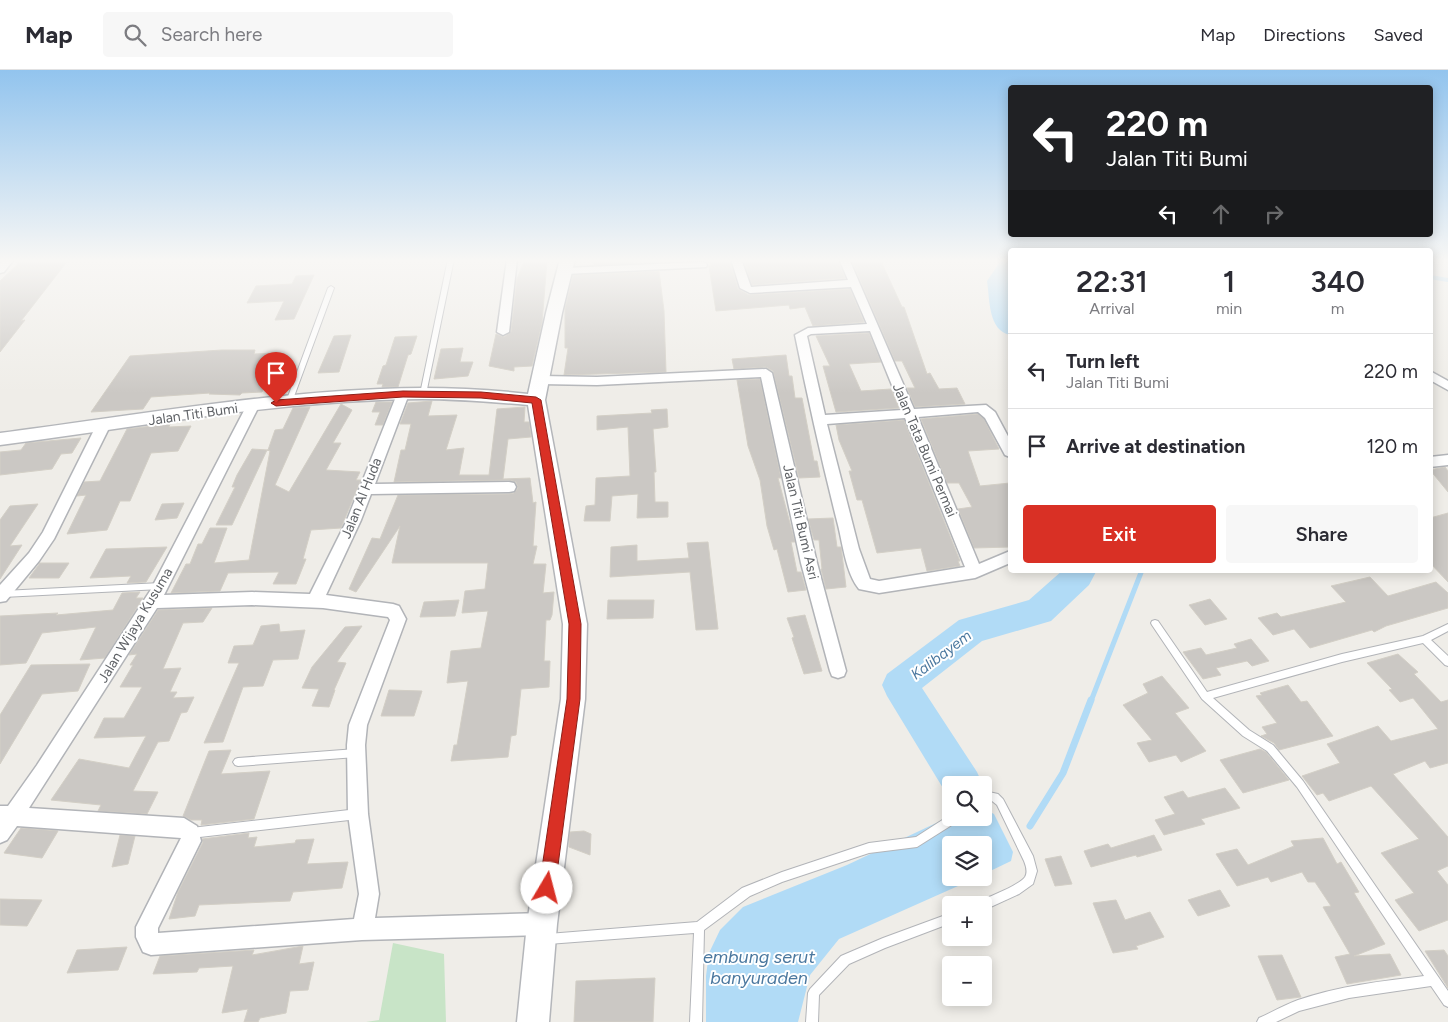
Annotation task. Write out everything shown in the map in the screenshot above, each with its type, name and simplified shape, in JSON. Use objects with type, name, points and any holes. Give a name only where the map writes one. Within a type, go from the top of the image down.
[{"type":"street","points":[[503,332],[507,303]]},
{"type":"street","points":[[533,1022],[541,932],[573,699],[575,624],[539,390],[556,303]]},
{"type":"street","name":"Jalan Tata Bumi Permai","points":[[864,303],[975,572]]},
{"type":"street","points":[[874,327],[808,331],[801,335],[807,372],[837,497],[860,579],[866,585],[879,588],[975,572],[1008,558]]},
{"type":"street","name":"Jalan Titi Bumi Asri","points":[[539,390],[585,383],[672,376],[766,372],[810,562],[838,671]]},
{"type":"street","points":[[1433,377],[1448,386]]},
{"type":"street","name":"Jalan Titi Bumi","points":[[0,439],[289,402],[403,394],[481,395],[539,390]]},
{"type":"street","name":"Jalan Al Huda","points":[[315,601],[354,520],[403,394]]},
{"type":"street","name":"Jalan Wijaya Kusuma","points":[[4,822],[44,771],[152,602],[226,462],[252,406]]},
{"type":"street","points":[[820,420],[981,408],[990,415],[1008,448]]},
{"type":"street","points":[[1,595],[34,557],[49,535],[103,426]]},
{"type":"street","points":[[1433,462],[1448,460]]},
{"type":"street","points":[[367,488],[509,488]]},
{"type":"street","points":[[152,602],[221,598],[315,601],[393,611],[398,619],[396,628],[363,708],[358,725],[356,753],[358,814],[369,894],[362,929]]},
{"type":"street","points":[[4,822],[184,828],[190,833],[191,841],[147,927],[147,937],[151,944],[362,929],[541,932]]},
{"type":"lane","points":[[289,402],[325,303]]},
{"type":"lane","points":[[423,394],[442,303]]},
{"type":"lane","points":[[1,595],[161,586]]},
{"type":"lane","points":[[1155,623],[1205,696],[1246,734],[1270,748],[1300,784],[1448,1001]]},
{"type":"lane","points":[[1205,696],[1342,658],[1425,639],[1448,627]]},
{"type":"lane","points":[[1425,639],[1448,662]]},
{"type":"lane","points":[[238,762],[356,753]]},
{"type":"lane","points":[[992,797],[996,797],[1000,802],[1029,860],[1032,871],[1029,880],[992,900]]},
{"type":"lane","points":[[190,833],[358,814]]},
{"type":"lane","points":[[541,932],[699,927],[746,892],[782,877],[869,848],[917,842],[942,826]]},
{"type":"lane","points":[[812,1022],[814,993],[845,960],[883,943],[942,921]]},
{"type":"lane","points":[[696,1022],[699,927]]},
{"type":"lane","points":[[1263,1022],[1298,1006],[1358,990],[1434,980]]},
{"type":"green space","points":[[393,943],[444,954],[446,1022],[366,1022],[379,1020]]},
{"type":"water","name":"embung serut banyuraden","points":[[992,813],[1013,852],[1011,861],[992,870],[992,836],[942,836],[942,886],[958,886],[839,939],[810,975],[798,1022],[706,1022],[706,976],[709,953],[720,930],[743,907],[847,865],[942,820],[942,826],[992,826]]},
{"type":"building","points":[[0,303],[35,303],[21,321],[25,320],[0,352]]},
{"type":"building","points":[[283,303],[301,303],[294,319],[275,320]]},
{"type":"building","points":[[514,303],[544,303],[542,323],[532,366],[514,367],[514,371],[489,366],[496,334],[504,337],[511,332]]},
{"type":"building","points":[[566,303],[663,303],[666,372],[564,375],[568,348],[565,348]]},
{"type":"building","points":[[715,303],[856,303],[864,322],[813,326],[805,307],[790,309],[789,305],[716,311]]},
{"type":"building","points":[[870,303],[900,303],[904,307],[927,374],[930,373],[939,389],[957,388],[965,404],[915,407],[907,388],[915,388],[902,361],[895,361]]},
{"type":"building","points":[[869,333],[881,362],[849,364],[861,391],[891,389],[899,408],[836,412],[823,366],[830,366],[816,336]]},
{"type":"building","points":[[351,335],[339,372],[318,373],[334,336]]},
{"type":"building","points":[[417,336],[411,354],[408,355],[398,387],[382,387],[383,384],[377,384],[383,366],[386,365],[395,337]]},
{"type":"building","points":[[463,348],[460,362],[473,362],[468,376],[434,379],[441,349]]},
{"type":"building","points":[[222,350],[255,350],[254,354],[277,353],[262,392],[242,393],[240,395],[210,393],[151,397],[143,409],[91,412],[130,356]]},
{"type":"building","points":[[786,355],[789,376],[792,376],[795,398],[802,398],[814,461],[817,461],[820,477],[799,478],[773,371],[766,367],[734,369],[732,359]]},
{"type":"building","points":[[760,379],[781,478],[778,478],[795,542],[791,542],[797,572],[801,572],[806,590],[788,592],[777,549],[774,550],[767,526],[760,480],[748,446],[737,380]]},
{"type":"building","points":[[432,401],[428,416],[457,415],[446,450],[464,448],[459,475],[489,475],[497,409],[525,407],[524,422],[529,422],[531,437],[508,439],[503,479],[530,478],[533,503],[536,502],[533,546],[537,546],[533,564],[546,564],[543,593],[554,592],[552,615],[550,620],[546,620],[544,661],[550,661],[549,687],[521,689],[516,735],[511,736],[508,757],[451,761],[454,745],[457,745],[468,681],[447,683],[451,651],[481,648],[488,611],[462,613],[465,591],[485,589],[488,563],[392,563],[400,526],[356,592],[349,589],[372,538],[380,539],[398,495],[509,494],[514,493],[518,488],[516,482],[509,480],[394,482],[401,450],[405,450],[411,424],[400,424],[408,403]]},
{"type":"building","points":[[376,402],[392,402],[383,425],[375,425],[380,412],[372,412]]},
{"type":"building","points":[[341,404],[352,410],[333,443],[341,443],[326,470],[360,472],[356,480],[361,480],[341,528],[311,530],[303,559],[306,559],[296,584],[273,584],[279,572],[228,573],[220,591],[171,593],[186,564],[190,564],[198,544],[202,544],[210,528],[227,528],[214,563],[249,560],[270,451],[267,450],[232,525],[216,525],[235,487],[232,487],[237,475],[252,449],[268,450],[275,430],[283,429],[293,408],[310,407],[275,485],[289,492]]},
{"type":"building","points":[[667,409],[668,427],[653,429],[656,472],[654,472],[655,502],[668,502],[668,517],[637,518],[638,494],[612,496],[610,521],[584,521],[586,506],[595,505],[596,478],[630,476],[628,427],[597,430],[597,416],[652,413],[651,410]]},
{"type":"building","points":[[978,414],[984,419],[999,449],[968,451],[980,486],[1008,483],[1008,547],[974,548],[958,509],[972,507],[959,483],[947,483],[921,419]]},
{"type":"building","points":[[904,420],[960,561],[958,561],[960,566],[927,571],[921,548],[877,553],[862,500],[857,500],[849,471],[852,471],[839,440],[836,425]]},
{"type":"building","points":[[170,424],[169,427],[191,426],[178,451],[151,453],[130,501],[120,501],[107,530],[67,534],[86,495],[77,496],[84,482],[100,481],[127,429]]},
{"type":"building","points":[[81,438],[72,453],[61,454],[52,469],[0,475],[0,452],[21,450],[26,443]]},
{"type":"building","points":[[1445,467],[1448,471],[1448,492],[1433,474],[1433,469]]},
{"type":"building","points":[[184,503],[177,518],[155,520],[162,504]]},
{"type":"building","points":[[38,504],[10,546],[22,545],[0,579],[0,520],[10,506]]},
{"type":"building","points":[[1448,513],[1448,582],[1433,566],[1433,517]]},
{"type":"building","points":[[833,518],[837,547],[841,547],[846,587],[826,589],[821,569],[819,540],[814,540],[808,519]]},
{"type":"building","points":[[708,542],[718,629],[696,630],[690,572],[610,577],[611,547],[637,545],[637,561],[689,558],[687,543]]},
{"type":"building","points":[[167,547],[146,582],[127,583],[131,576],[90,578],[106,549]]},
{"type":"building","points":[[40,563],[69,563],[59,578],[29,578]]},
{"type":"building","points":[[1370,577],[1388,596],[1436,582],[1448,593],[1448,608],[1386,626],[1374,632],[1372,630],[1310,648],[1294,629],[1273,635],[1258,618],[1277,613],[1281,617],[1346,602],[1331,586]]},
{"type":"building","points":[[140,592],[136,598],[143,598],[105,658],[80,660],[96,627],[42,633],[26,663],[0,665],[0,616],[58,613],[56,615],[113,610],[122,593]]},
{"type":"building","points":[[1210,599],[1227,619],[1205,625],[1189,605]]},
{"type":"building","points":[[459,600],[455,616],[420,617],[424,602]]},
{"type":"building","points":[[608,600],[654,600],[653,618],[607,619]]},
{"type":"building","points":[[212,608],[203,622],[183,623],[163,669],[181,668],[170,692],[177,692],[173,698],[194,697],[187,712],[181,713],[169,741],[158,742],[133,791],[158,792],[147,814],[98,811],[101,805],[51,800],[79,759],[129,768],[146,736],[94,738],[104,718],[124,718],[142,687],[120,687],[137,654],[129,655],[158,610]]},
{"type":"building","points":[[805,615],[822,671],[804,674],[787,618]]},
{"type":"building","points":[[279,624],[280,632],[305,630],[298,659],[273,660],[263,686],[243,687],[223,742],[204,743],[239,663],[228,663],[234,646],[253,645],[261,626]]},
{"type":"building","points":[[362,626],[337,662],[346,663],[329,707],[312,706],[319,689],[302,688],[312,667],[345,627]]},
{"type":"building","points":[[1251,639],[1269,661],[1252,666],[1247,661],[1216,668],[1221,675],[1203,679],[1183,652],[1201,648],[1206,655],[1237,648],[1234,644]]},
{"type":"building","points":[[1398,654],[1418,672],[1414,674],[1441,702],[1448,700],[1448,763],[1430,768],[1425,761],[1393,774],[1448,837],[1448,866],[1437,871],[1448,885],[1448,920],[1419,931],[1395,900],[1414,893],[1381,853],[1419,839],[1371,786],[1329,801],[1323,793],[1317,795],[1302,776],[1340,763],[1327,744],[1378,726],[1391,741],[1438,729],[1413,698],[1400,702],[1389,690],[1392,689],[1367,663]]},
{"type":"building","points":[[90,664],[78,691],[42,694],[0,764],[0,715],[31,665]]},
{"type":"building","points":[[1162,676],[1189,708],[1175,713],[1206,751],[1181,762],[1176,755],[1149,762],[1137,743],[1152,740],[1123,705],[1148,693],[1143,684]]},
{"type":"building","points":[[1288,685],[1301,702],[1307,701],[1333,736],[1279,750],[1274,743],[1261,736],[1267,734],[1262,727],[1277,723],[1256,696],[1262,695],[1260,693]]},
{"type":"building","points":[[389,690],[422,691],[414,716],[381,716]]},
{"type":"building","points":[[1260,749],[1266,752],[1289,780],[1243,793],[1220,760]]},
{"type":"building","points":[[231,750],[221,774],[270,771],[254,819],[201,825],[202,820],[191,820],[183,816],[209,751]]},
{"type":"building","points":[[1225,788],[1240,808],[1201,819],[1205,824],[1164,835],[1155,820],[1175,814],[1164,797],[1183,791],[1188,798]]},
{"type":"building","points":[[21,828],[58,831],[42,858],[4,853]]},
{"type":"building","points":[[584,831],[591,834],[590,855],[569,847],[570,832]]},
{"type":"building","points":[[249,833],[248,838],[257,837],[254,847],[314,839],[307,864],[348,862],[342,888],[293,892],[290,901],[199,905],[195,916],[169,919],[178,892],[203,842],[202,839]]},
{"type":"building","points":[[120,835],[135,836],[128,864],[112,867]]},
{"type":"building","points":[[1154,835],[1162,850],[1137,857],[1136,855],[1091,867],[1084,851],[1108,844],[1111,848]]},
{"type":"building","points":[[1323,838],[1337,864],[1341,862],[1359,892],[1354,893],[1385,944],[1354,956],[1390,954],[1401,975],[1347,984],[1335,957],[1350,954],[1323,907],[1331,906],[1315,882],[1308,882],[1302,872],[1271,882],[1268,877],[1237,886],[1216,854],[1237,849],[1248,865],[1294,846],[1291,841]]},
{"type":"building","points":[[1061,856],[1072,884],[1055,886],[1045,859]]},
{"type":"building","points":[[1220,890],[1230,906],[1198,916],[1188,900]]},
{"type":"building","points":[[0,899],[42,900],[27,926],[0,925]]},
{"type":"building","points":[[1116,900],[1125,920],[1150,912],[1164,937],[1136,946],[1138,949],[1113,953],[1093,903]]},
{"type":"building","points":[[303,946],[299,964],[314,962],[308,990],[290,991],[286,1013],[260,1018],[258,1022],[244,1022],[248,1009],[222,1013],[233,966],[199,968],[197,972],[153,974],[160,956],[254,950],[252,955]]},
{"type":"building","points":[[127,947],[118,970],[67,973],[77,950]]},
{"type":"building","points":[[1444,950],[1448,956],[1448,988],[1425,951]]},
{"type":"building","points":[[1282,955],[1301,997],[1277,1000],[1258,956]]},
{"type":"building","points":[[655,978],[653,1022],[574,1022],[576,981]]},
{"type":"waterway","name":"Kalibayem","points":[[1002,303],[1005,322],[1008,326]]},
{"type":"waterway","name":"Kalibayem","points":[[957,776],[900,685],[971,630],[1039,611],[1080,573]]},
{"type":"waterway","points":[[1091,701],[1141,573]]},
{"type":"waterway","points":[[1030,826],[1063,773],[1091,700]]},
{"type":"route","points":[[276,403],[403,394],[481,395],[536,400],[575,624],[573,699],[547,888]]}]
